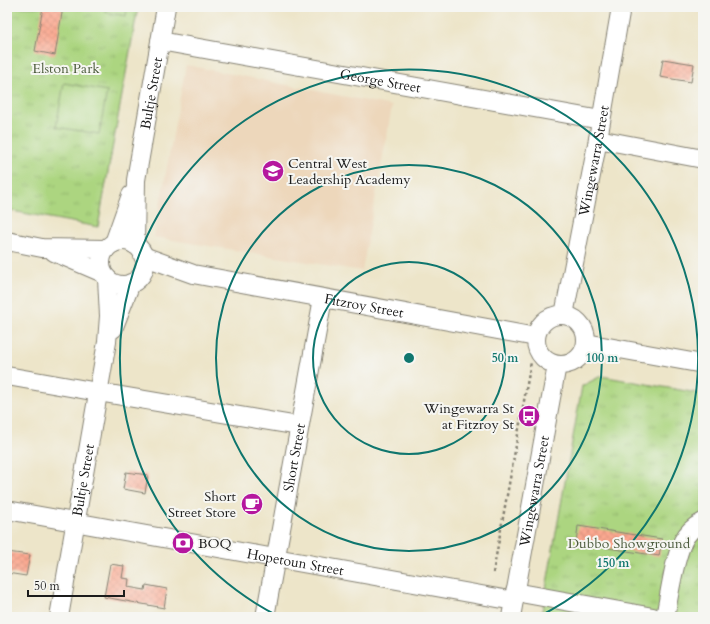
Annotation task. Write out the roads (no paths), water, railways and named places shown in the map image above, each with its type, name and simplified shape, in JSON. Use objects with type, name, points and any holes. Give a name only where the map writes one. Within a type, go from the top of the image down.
[{"type":"street","name":"Bultje Street","points":[[110,246],[136,180],[166,7]]},
{"type":"street","name":"Wingewarra Street","points":[[564,315],[598,139],[621,7]]},
{"type":"street","name":"George Street","points":[[160,41],[601,120]]},
{"type":"street","points":[[598,139],[703,159]]},
{"type":"street","name":"Bultje Street","points":[[136,180],[139,251]]},
{"type":"street","points":[[7,241],[42,248],[105,275],[116,284],[121,285],[135,280],[143,271],[144,264],[139,251],[125,241],[110,246],[42,248]]},
{"type":"street","points":[[105,275],[101,261],[110,246]]},
{"type":"street","name":"Fitzroy Street","points":[[139,251],[193,274],[536,337]]},
{"type":"street","name":"Fitzroy Street","points":[[135,280],[193,274]]},
{"type":"street","name":"Bultje Street","points":[[58,617],[107,342],[109,316],[105,275]]},
{"type":"street","name":"Bultje Street","points":[[107,342],[135,280]]},
{"type":"street","name":"Short Street","points":[[265,617],[322,298]]},
{"type":"street","points":[[556,315],[564,315],[571,317],[583,328],[586,335],[586,343],[584,351],[579,358],[572,363],[557,365],[549,363],[538,352],[536,337],[542,323],[548,318],[556,315]]},
{"type":"street","points":[[586,343],[703,364]]},
{"type":"street","name":"Wingewarra Street","points":[[513,603],[557,365]]},
{"type":"street","points":[[7,376],[299,426]]},
{"type":"street","name":"Hopetoun Street","points":[[7,510],[275,558],[513,603],[653,617]]},
{"type":"street","points":[[665,617],[676,562],[683,540],[694,528],[703,522]]},
{"type":"place","name":"Central West Leadership Academy","points":[[273,171]]},
{"type":"place","name":"Wingewarra St at Fitzroy St","points":[[529,416]]},
{"type":"place","name":"Short Street Store","points":[[252,504]]},
{"type":"place","name":"BOQ","points":[[183,543]]},
{"type":"park label","name":"Elston Park","points":[[66,68]]},
{"type":"park label","name":"Dubbo Showground","points":[[629,543]]}]
